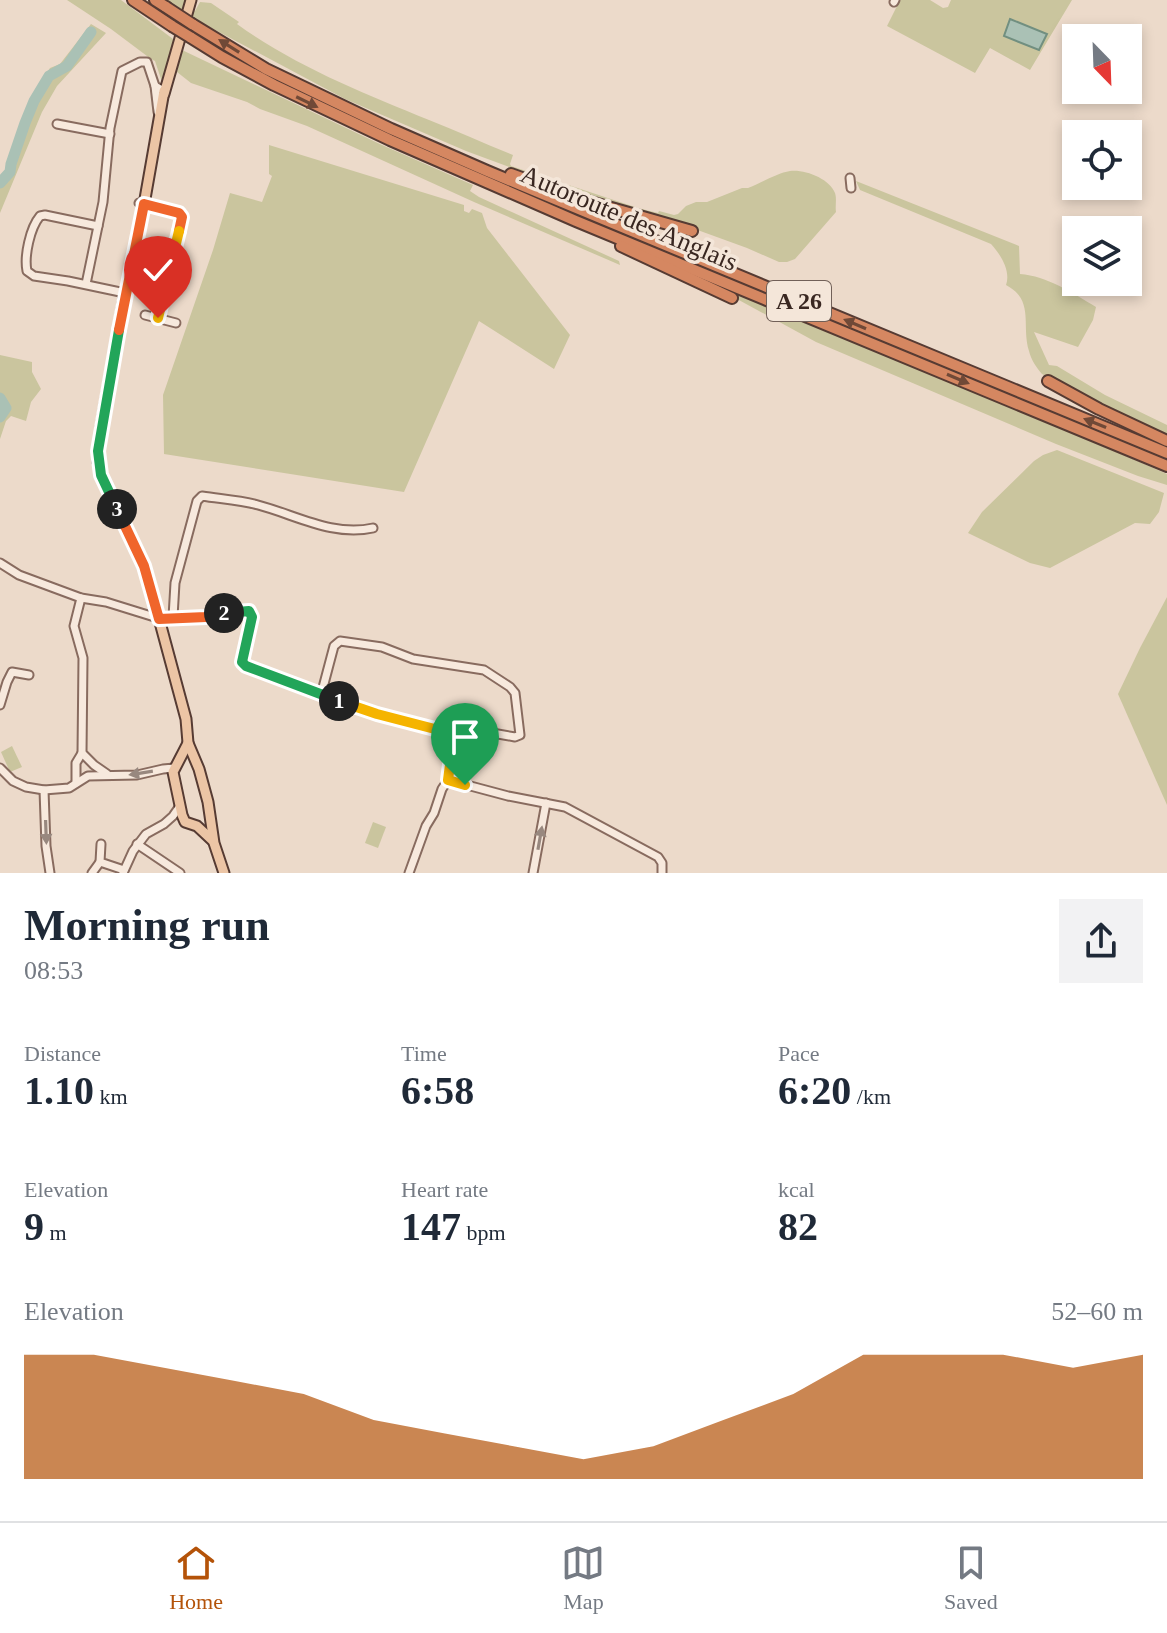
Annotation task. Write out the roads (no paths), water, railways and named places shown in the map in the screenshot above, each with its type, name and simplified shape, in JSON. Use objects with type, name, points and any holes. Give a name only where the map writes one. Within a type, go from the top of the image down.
[{"type":"highway","name":"Autoroute des Anglais","points":[[133,0],[222,57],[342,119],[576,221],[1167,466]]},
{"type":"highway","name":"Autoroute des Anglais","points":[[155,0],[266,69],[364,117],[1167,453]]},
{"type":"highway","points":[[432,147],[452,150],[580,199],[692,231]]},
{"type":"highway","points":[[576,221],[658,265],[732,298]]},
{"type":"highway","points":[[1048,381],[1167,441]]},
{"type":"main road","points":[[142,203],[160,89],[190,2]]},
{"type":"main road","points":[[160,89],[101,428],[98,462],[106,488],[144,566],[186,719],[188,743],[208,802],[214,843],[224,873]]},
{"type":"main road","points":[[188,743],[173,775],[180,806],[185,822],[197,826],[214,843]]},
{"type":"main road","points":[[176,766],[189,760],[195,763]]},
{"type":"main road","points":[[197,826],[209,817]]},
{"type":"street","points":[[86,284],[103,202],[110,134],[122,71],[143,61],[149,64],[160,89]]},
{"type":"street","points":[[57,124],[110,134]]},
{"type":"street","points":[[850,178],[851,188]]},
{"type":"street","points":[[142,203],[179,213],[182,217],[158,318]]},
{"type":"street","points":[[98,226],[40,216],[35,221],[30,242],[27,271],[34,276],[125,293]]},
{"type":"street","points":[[145,315],[176,323]]},
{"type":"street","points":[[173,617],[177,571],[197,501],[202,496],[257,505],[312,523],[357,532],[373,528]]},
{"type":"street","points":[[0,563],[19,575],[81,598],[106,602],[159,619],[249,611],[251,628],[242,662],[246,666],[321,695],[377,714],[454,734],[464,728],[515,737],[520,735],[515,693],[510,687],[479,668],[413,659],[382,647],[340,641],[334,646],[321,695]]},
{"type":"street","points":[[76,783],[76,763],[82,753],[83,658],[74,626],[81,598]]},
{"type":"street","points":[[0,705],[12,672],[29,675]]},
{"type":"street","points":[[409,873],[426,826],[448,780],[454,734]]},
{"type":"street","points":[[82,753],[107,774]]},
{"type":"street","points":[[0,768],[13,781],[44,790],[69,788],[88,776],[137,775],[176,766]]},
{"type":"street","points":[[448,780],[565,807],[658,857],[662,863],[662,873]]},
{"type":"street","points":[[44,790],[50,873]]},
{"type":"street","points":[[533,873],[546,803]]},
{"type":"street","points":[[100,862],[124,872],[137,844],[146,834],[164,824],[180,806]]},
{"type":"street","points":[[164,824],[185,822]]},
{"type":"street","points":[[92,873],[100,862],[101,844]]},
{"type":"street","points":[[137,844],[180,873]]},
{"type":"waterway","points":[[0,183],[10,172],[25,123],[49,76],[67,66],[91,32]]},
{"type":"waterway","points":[[0,398],[6,408],[0,417]]}]
